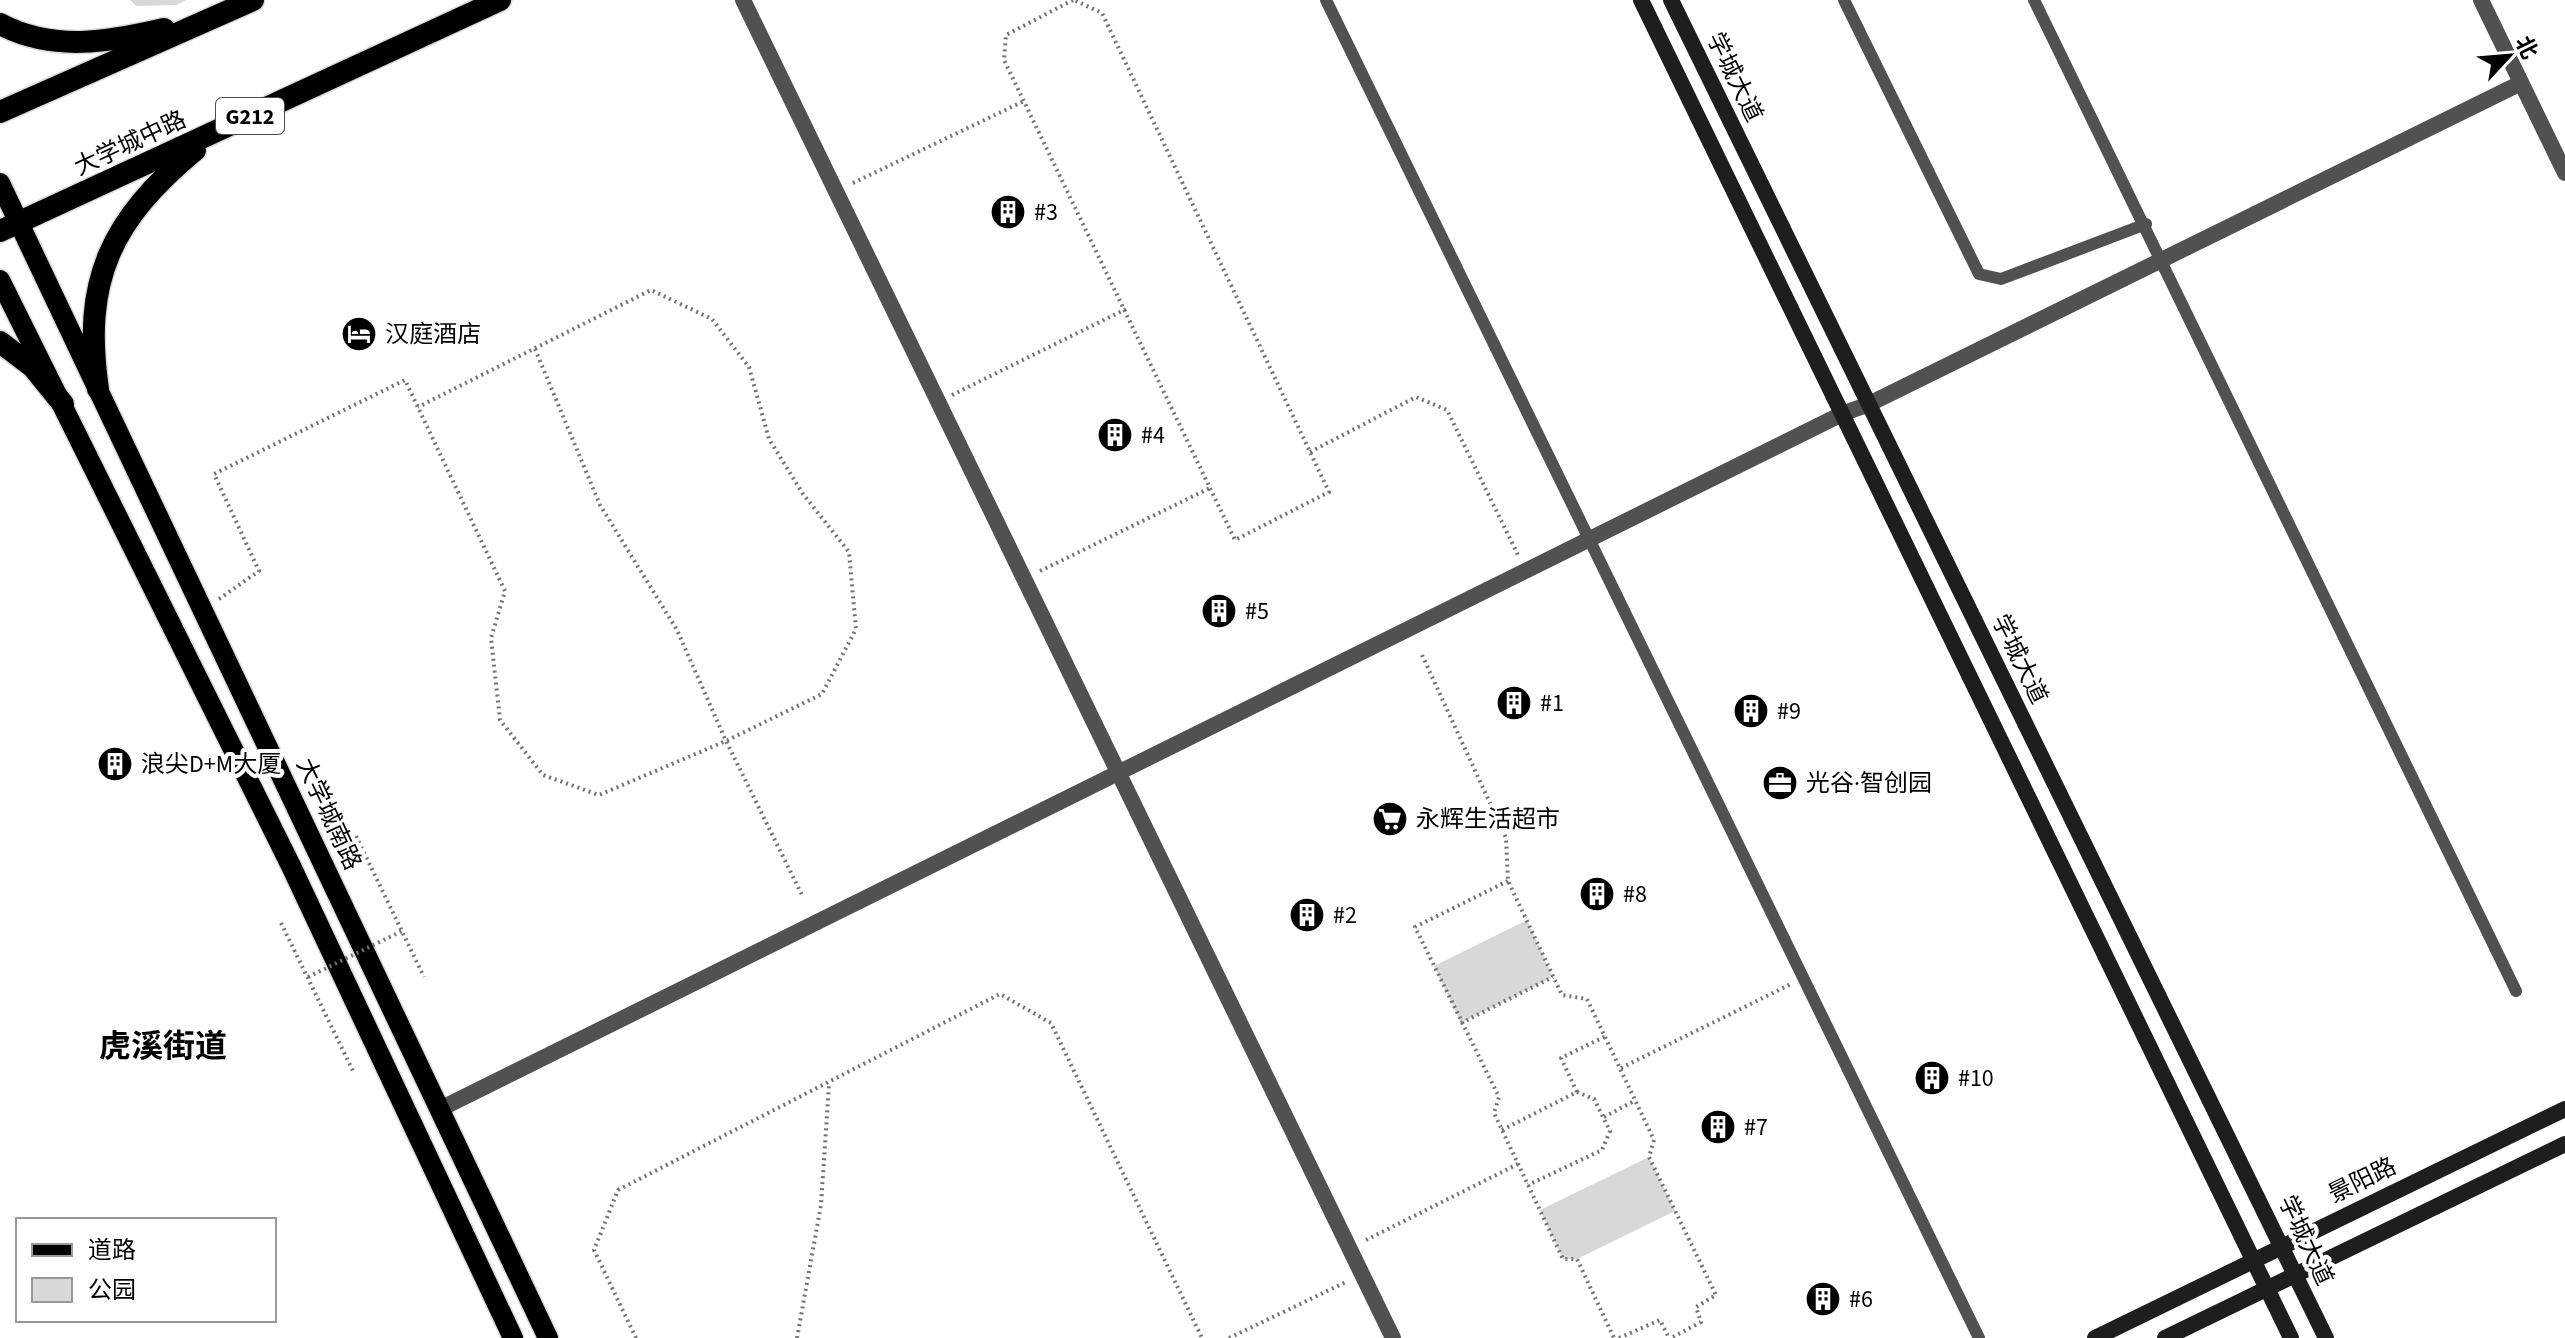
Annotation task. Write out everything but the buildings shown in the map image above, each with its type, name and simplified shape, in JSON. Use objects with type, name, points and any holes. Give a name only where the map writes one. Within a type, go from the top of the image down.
[{"type":"highway","points":[[0,112],[253,0]]},
{"type":"highway","name":"大学城中路","points":[[9,227],[500,0]]},
{"type":"highway","points":[[0,24],[20,35],[70,43],[112,41],[216,17]]},
{"type":"highway","points":[[98,389],[92,347],[94,307],[101,268],[116,235],[137,204],[162,178],[219,131]]},
{"type":"highway","points":[[0,342],[33,367],[63,404]]},
{"type":"main road","points":[[1641,0],[2291,1338]]},
{"type":"main road","name":"学城大道","points":[[1671,0],[2326,1338]]},
{"type":"main road","name":"大学城南路","points":[[0,183],[9,227],[98,389],[548,1338]]},
{"type":"main road","points":[[0,280],[281,846],[513,1338]]},
{"type":"main road","name":"景阳路","points":[[2095,1338],[2565,1109]]},
{"type":"main road","points":[[2165,1338],[2565,1144]]},
{"type":"street","points":[[743,0],[1393,1338]]},
{"type":"street","points":[[2481,0],[2565,173]]},
{"type":"street","points":[[440,1109],[1588,539],[2521,83]]},
{"type":"lane","points":[[1326,0],[1979,1338]]},
{"type":"lane","points":[[1844,0],[1979,274],[2001,279],[2146,224]]},
{"type":"lane","points":[[2034,0],[2146,224],[2516,991]]},
{"type":"path","points":[[1074,0],[1102,13],[1329,492],[1235,540],[1004,60],[1006,35],[1074,0]]},
{"type":"path","points":[[836,191],[1024,101]]},
{"type":"path","points":[[204,609],[259,571],[214,474],[405,380],[505,591],[491,638],[500,720],[543,775],[599,795],[726,741],[822,694],[856,629],[849,552],[803,494],[769,439],[749,367],[712,319],[651,290],[418,407]]},
{"type":"path","points":[[939,402],[1126,309]]},
{"type":"path","points":[[535,349],[600,505],[677,630],[726,741],[802,895]]},
{"type":"path","points":[[1310,452],[1416,397],[1447,410],[1526,571]]},
{"type":"path","points":[[1025,579],[1210,488]]},
{"type":"path","points":[[1422,655],[1506,838],[1508,881],[1562,995],[1587,999],[1606,1036],[1654,1140],[1649,1157],[1716,1295],[1696,1307],[1701,1322],[1670,1338],[1660,1320],[1617,1338],[1577,1259],[1563,1259],[1494,1113],[1499,1097],[1415,927],[1508,881]]},
{"type":"path","points":[[356,836],[424,977]]},
{"type":"path","points":[[281,923],[354,1073]]},
{"type":"path","points":[[308,977],[402,931]]},
{"type":"path","points":[[1461,1023],[1553,977]]},
{"type":"path","points":[[1621,1068],[1804,978]]},
{"type":"path","points":[[636,1338],[594,1250],[618,1190],[829,1085],[1000,994],[1051,1023],[1202,1338]]},
{"type":"path","points":[[1528,1185],[1602,1150],[1610,1131],[1604,1117],[1594,1099],[1577,1092],[1561,1058],[1606,1036]]},
{"type":"path","points":[[797,1338],[821,1205],[829,1085]]},
{"type":"path","points":[[1502,1130],[1577,1092]]},
{"type":"path","points":[[1604,1117],[1636,1100]]},
{"type":"path","points":[[1349,1248],[1518,1164]]},
{"type":"path","points":[[1229,1338],[1362,1274]]},
{"type":"green space","points":[[130,0],[186,0],[176,5],[136,6]]},
{"type":"green space","points":[[1527,920],[1553,977],[1461,1023],[1434,966]]},
{"type":"green space","points":[[1649,1157],[1675,1211],[1577,1259],[1563,1259],[1540,1210]]},
{"type":"place","name":"#3","points":[[1008,212]]},
{"type":"place","name":"汉庭酒店","points":[[359,334]]},
{"type":"place","name":"#4","points":[[1115,435]]},
{"type":"place","name":"#5","points":[[1219,611]]},
{"type":"place","name":"#1","points":[[1514,703]]},
{"type":"place","name":"#9","points":[[1751,711]]},
{"type":"place","name":"浪尖D+M大厦","points":[[115,764]]},
{"type":"place","name":"光谷·智创园","points":[[1780,783]]},
{"type":"place","name":"永辉生活超市","points":[[1390,819]]},
{"type":"place","name":"#8","points":[[1597,894]]},
{"type":"place","name":"#2","points":[[1307,915]]},
{"type":"place","name":"#10","points":[[1932,1078]]},
{"type":"place","name":"#7","points":[[1718,1127]]},
{"type":"place","name":"#6","points":[[1823,1299]]},
{"type":"district","name":"虎溪街道","points":[[163,1046]]}]
